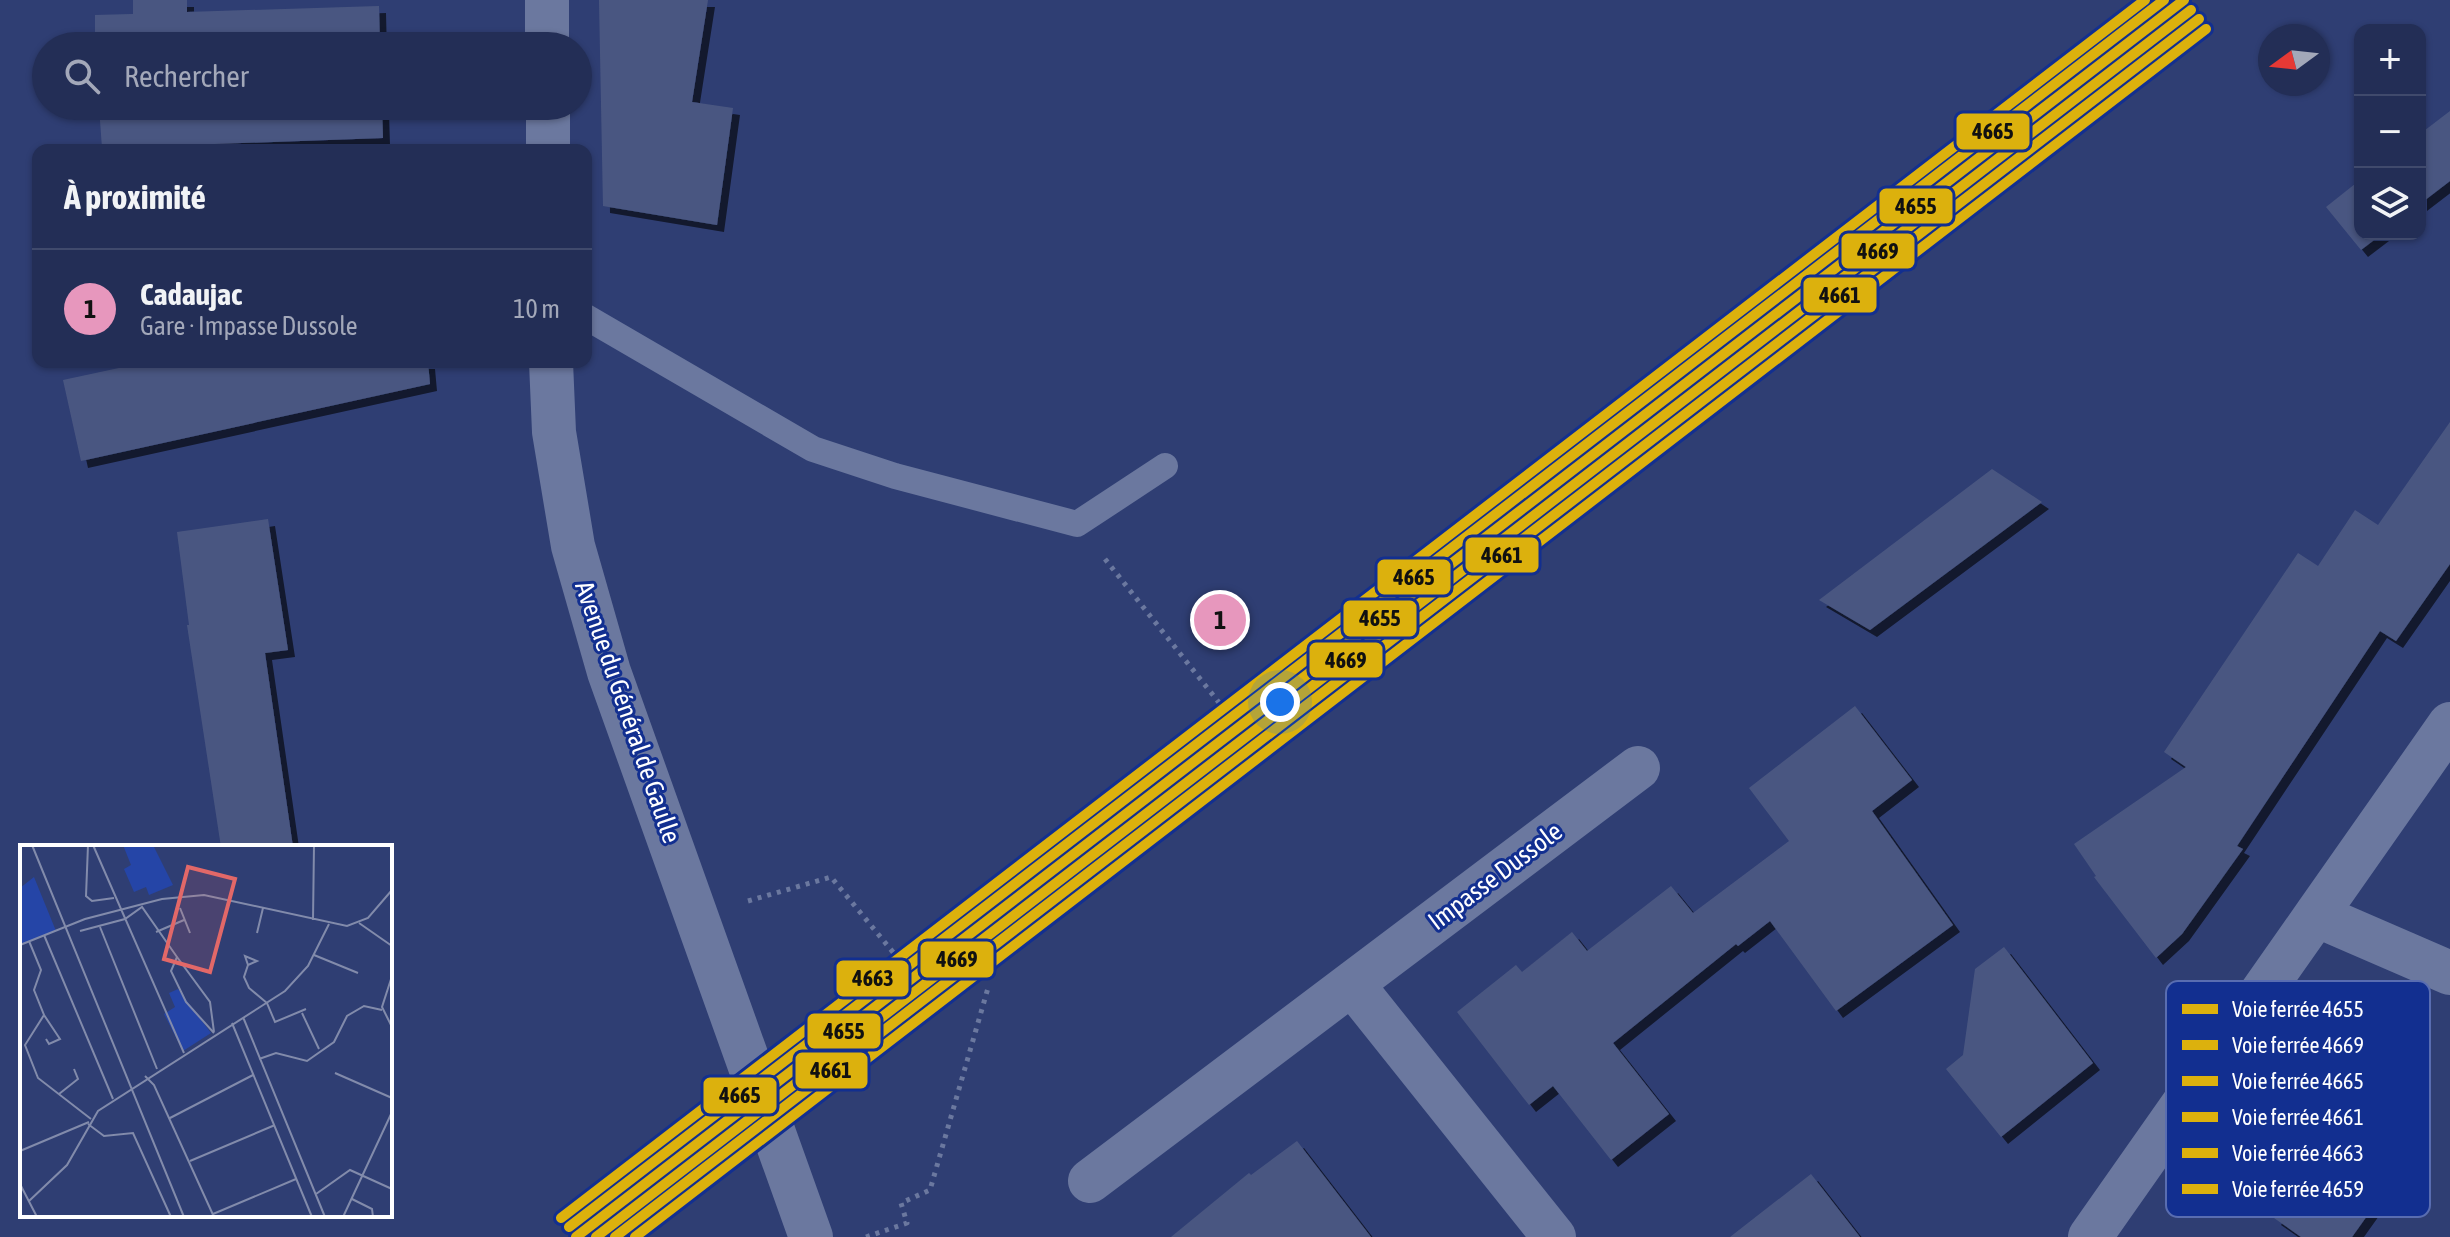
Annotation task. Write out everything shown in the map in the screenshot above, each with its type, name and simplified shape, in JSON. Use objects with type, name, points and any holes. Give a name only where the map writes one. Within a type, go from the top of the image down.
[{"type":"street","points":[[547,0],[547,32]]},
{"type":"street","points":[[548,120],[548,144]]},
{"type":"street","name":"Avenue du Général de Gaulle","points":[[551,368],[554,432],[573,546],[609,672],[811,1237]]},
{"type":"street","points":[[2270,981],[2450,724]]},
{"type":"street","name":"Impasse Dussole","points":[[1090,1181],[1638,768]]},
{"type":"street","points":[[2316,915],[2450,973]]},
{"type":"street","points":[[1352,984],[1554,1237]]},
{"type":"street","points":[[2090,1237],[2166,1129]]},
{"type":"lane","points":[[592,320],[813,449],[895,476],[1077,524],[1165,466]]},
{"type":"path","points":[[1077,524],[1228,714]]},
{"type":"path","points":[[697,916],[831,877],[897,957]]},
{"type":"path","points":[[865,1237],[907,1223],[901,1203],[930,1190],[988,988]]},
{"type":"building","points":[[133,0],[187,0],[187,12],[379,6],[380,32],[95,32],[95,15],[133,14]]},
{"type":"building","points":[[599,0],[708,0],[692,102],[733,108],[717,225],[603,206]]},
{"type":"building","points":[[2450,111],[2450,181],[2426,199],[2426,168],[2426,129]]},
{"type":"building","points":[[100,120],[382,120],[383,138],[214,144],[102,144]]},
{"type":"building","points":[[2354,185],[2354,240],[2374,240],[2361,250],[2326,207]]},
{"type":"building","points":[[119,368],[429,368],[430,384],[81,461],[63,380]]},
{"type":"building","points":[[2450,422],[2450,564],[2396,641],[2380,631],[2237,846],[2243,849],[2182,934],[2156,958],[2094,877],[2074,844],[2186,767],[2164,752],[2298,553],[2318,566],[2355,510],[2378,525]]},
{"type":"building","points":[[1992,469],[2042,502],[1870,630],[1819,600]]},
{"type":"building","points":[[268,519],[288,650],[265,653],[293,845],[221,845],[187,625],[177,532]]},
{"type":"building","points":[[1855,706],[1912,780],[1872,811],[1953,925],[1836,1011],[1770,921],[1738,946],[1736,944],[1613,1043],[1669,1114],[1611,1160],[1553,1086],[1529,1105],[1457,1012],[1516,965],[1522,972],[1572,932],[1587,951],[1671,886],[1693,913],[1789,841],[1749,788]]},
{"type":"building","points":[[2004,947],[2093,1063],[2001,1137],[1946,1069],[1963,1055],[1975,969]]},
{"type":"building","points":[[1297,1141],[1371,1237],[1171,1237],[1249,1173],[1251,1175]]},
{"type":"building","points":[[1811,1174],[1860,1237],[1730,1237]]},
{"type":"building","points":[[2366,1217],[2352,1237],[2301,1237],[2274,1218]]},
{"type":"rail line","name":"4663","points":[[561,1218],[2145,0]]},
{"type":"rail line","name":"4665","points":[[569,1227],[2164,0]]},
{"type":"rail line","name":"4655","points":[[576,1237],[2184,0]]},
{"type":"rail line","name":"4669","points":[[596,1237],[2191,10]]},
{"type":"rail line","name":"4661","points":[[615,1237],[2199,19]]},
{"type":"rail line","name":"4659","points":[[635,1237],[2206,29]]},
{"type":"place","name":"Cadaujac","points":[[1220,620]]}]
